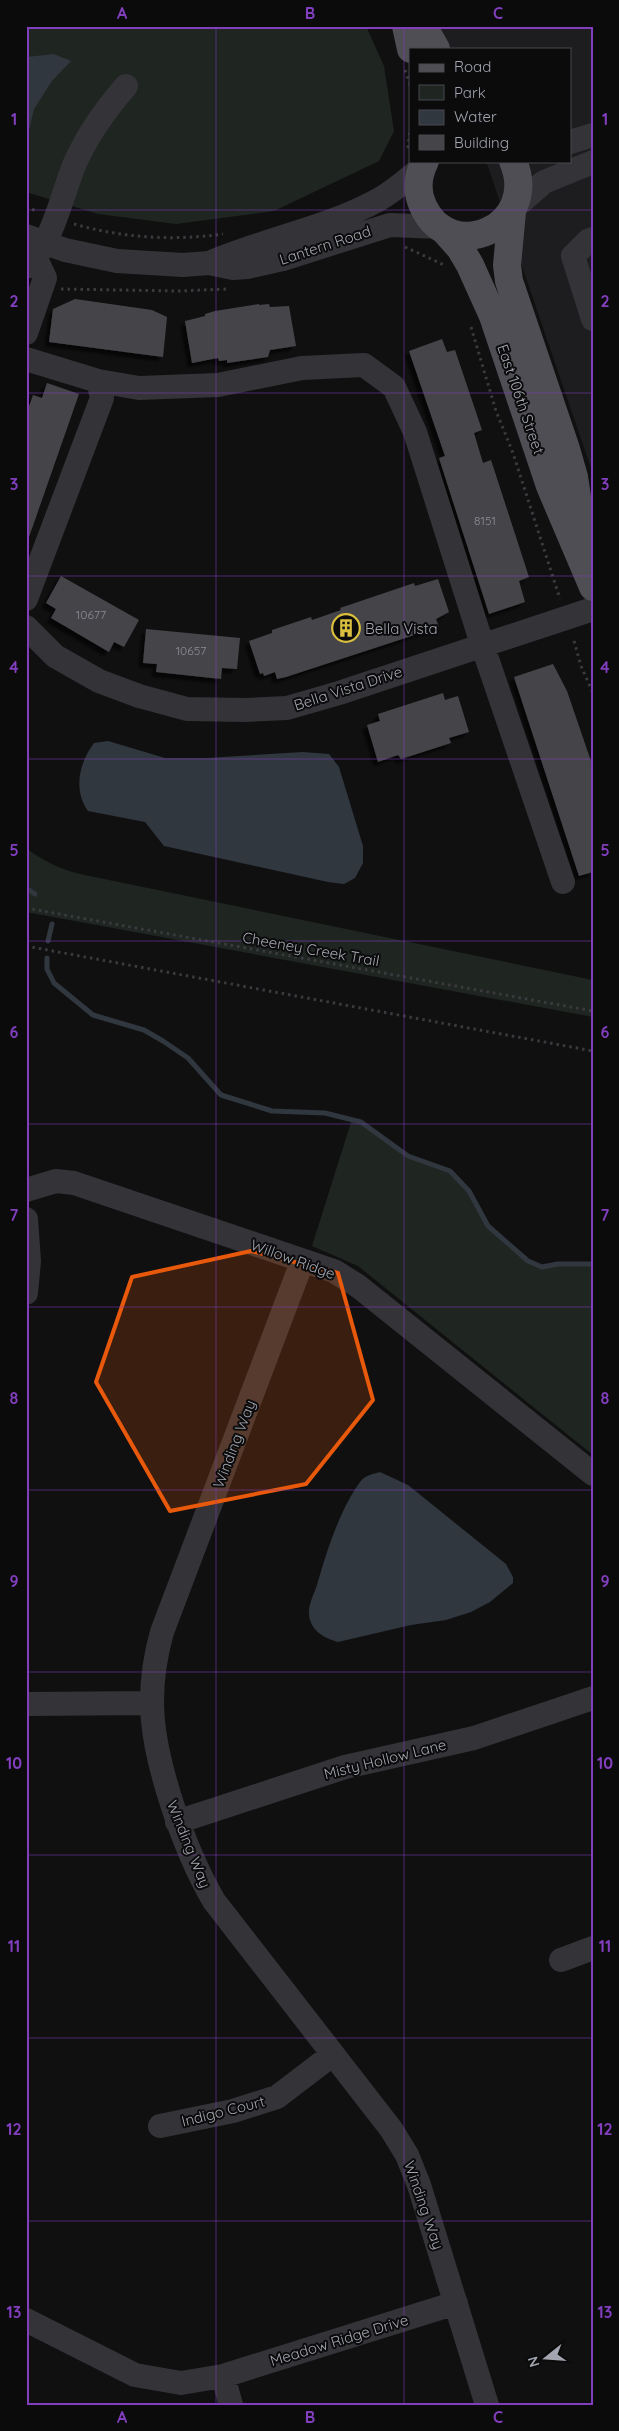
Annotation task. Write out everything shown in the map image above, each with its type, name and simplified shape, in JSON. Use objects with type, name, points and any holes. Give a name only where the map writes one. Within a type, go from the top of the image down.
[{"type":"main road","points":[[406,26],[411,48]]},
{"type":"main road","points":[[423,26],[435,48]]},
{"type":"main road","name":"East 106th Street","points":[[512,162],[518,175],[519,190],[512,211],[507,265],[509,281],[574,477],[591,581]]},
{"type":"main road","name":"East 106th Street","points":[[423,164],[418,184],[421,201],[429,216],[460,248],[470,265],[493,316],[550,486],[591,581]]},
{"type":"main road","points":[[442,228],[460,235],[477,235],[500,225],[512,211]]},
{"type":"street","points":[[26,333],[45,278],[33,252],[54,218],[84,143],[126,86]]},
{"type":"street","points":[[572,141],[593,135]]},
{"type":"street","points":[[512,211],[544,182],[593,162]]},
{"type":"street","name":"Lantern Road","points":[[209,263],[242,248],[282,239],[364,207],[390,192],[423,164]]},
{"type":"street","name":"Lantern Road","points":[[33,252],[117,261],[183,265],[209,263],[233,268],[259,265],[307,252],[393,224],[442,228]]},
{"type":"street","points":[[593,239],[588,240],[573,256],[593,319]]},
{"type":"street","points":[[26,359],[98,381],[139,388],[218,385],[302,368],[364,365],[394,388],[415,432],[482,644],[563,882]]},
{"type":"street","points":[[26,599],[102,398],[98,381]]},
{"type":"street","name":"Bella Vista Drive","points":[[26,627],[55,656],[99,681],[139,696],[187,708],[287,708],[339,693],[482,644],[593,609]]},
{"type":"street","name":"Willow Ridge","points":[[26,1190],[56,1181],[74,1184],[180,1218],[302,1262],[334,1271],[358,1286],[593,1474]]},
{"type":"street","points":[[26,1219],[29,1261],[26,1293]]},
{"type":"street","name":"Winding Way","points":[[302,1262],[162,1632],[153,1673],[152,1703],[158,1758],[178,1822],[198,1874],[214,1901],[391,2129],[407,2155],[419,2185],[487,2405]]},
{"type":"street","name":"Misty Hollow Lane","points":[[178,1822],[345,1767],[489,1734],[593,1698]]},
{"type":"street","points":[[26,1704],[152,1703]]},
{"type":"street","points":[[561,1960],[593,1948]]},
{"type":"street","name":"Indigo Court","points":[[160,2126],[233,2112],[277,2097],[332,2055]]},
{"type":"street","name":"Meadow Ridge Drive","points":[[26,2320],[135,2375],[181,2383],[223,2376],[456,2303]]},
{"type":"street","points":[[223,2376],[231,2405]]},
{"type":"path","points":[[26,206],[54,218],[103,231],[155,238],[188,239],[231,233]]},
{"type":"path","points":[[400,246],[448,268]]},
{"type":"path","points":[[470,324],[496,411],[513,453],[560,600]]},
{"type":"path","points":[[574,641],[583,671],[593,693]]},
{"type":"path","name":"Cheeney Creek Trail","points":[[26,908],[593,1011]]},
{"type":"path","points":[[26,946],[593,1051]]},
{"type":"highlighted area","points":[[251,1251],[338,1273],[373,1400],[306,1484],[170,1511],[96,1382],[132,1277]]},
{"type":"shaded area","points":[[440,26],[593,26],[593,474],[486,162],[572,162],[572,48],[447,48]]},
{"type":"green space","points":[[26,26],[366,26],[384,66],[394,131],[379,161],[274,211],[176,224],[98,214],[26,192]]},
{"type":"green space","points":[[26,848],[52,864],[80,874],[593,980],[593,1017],[26,912]]},
{"type":"green space","points":[[352,1119],[408,1156],[450,1171],[469,1191],[488,1226],[528,1261],[542,1267],[558,1264],[593,1264],[593,1455],[358,1266],[312,1246]]},
{"type":"water","points":[[54,54],[71,61],[52,81],[34,109],[26,143],[26,57]]},
{"type":"water","points":[[108,741],[165,758],[207,758],[303,752],[329,754],[339,767],[363,846],[363,863],[355,878],[344,884],[328,882],[164,846],[145,822],[88,811],[80,794],[79,786],[82,768],[94,743]]},
{"type":"water","points":[[380,1472],[408,1485],[506,1564],[513,1577],[513,1583],[490,1602],[471,1612],[446,1620],[411,1625],[338,1642],[323,1636],[315,1630],[310,1621],[310,1603],[329,1545],[346,1505],[364,1478]]},
{"type":"building","points":[[75,299],[152,310],[167,317],[163,357],[49,342],[53,309]]},
{"type":"building","points":[[269,304],[270,307],[289,306],[296,346],[270,350],[268,357],[227,363],[227,360],[219,361],[218,358],[192,363],[185,321],[205,316],[205,314],[215,311]]},
{"type":"building","points":[[442,339],[447,352],[455,350],[482,430],[474,433],[483,463],[491,460],[529,577],[519,581],[525,602],[489,614],[439,458],[445,456],[409,351]]},
{"type":"building","points":[[47,383],[79,394],[28,540],[26,540],[26,415],[33,395],[42,398]]},
{"type":"building","points":[[61,576],[139,620],[124,647],[114,642],[109,652],[51,618],[56,609],[46,603]]},
{"type":"building","name":"Bella Vista","points":[[438,579],[449,612],[436,619],[439,627],[286,677],[277,679],[275,672],[264,676],[263,673],[260,674],[249,641],[272,633],[272,630],[311,617],[312,620],[341,610],[340,608],[414,583],[415,586]]},
{"type":"building","points":[[146,629],[240,638],[237,669],[222,668],[221,679],[156,672],[157,664],[143,663]]},
{"type":"building","points":[[553,664],[567,691],[593,767],[593,872],[579,876],[514,677]]},
{"type":"building","points":[[443,693],[445,700],[458,696],[469,732],[449,738],[451,743],[401,759],[398,755],[378,762],[367,725],[380,721],[378,714]]},
{"type":"waterway","points":[[26,888],[35,894]]},
{"type":"waterway","points":[[48,941],[52,924]]},
{"type":"waterway","points":[[47,958],[47,969],[54,983],[93,1015],[144,1030],[163,1041],[188,1058],[221,1095],[272,1111],[325,1113],[361,1122],[408,1156],[450,1171],[469,1191],[488,1226],[528,1261],[542,1267],[558,1264],[593,1264]]},
{"type":"place","name":"Bella Vista","points":[[346,628]]}]
